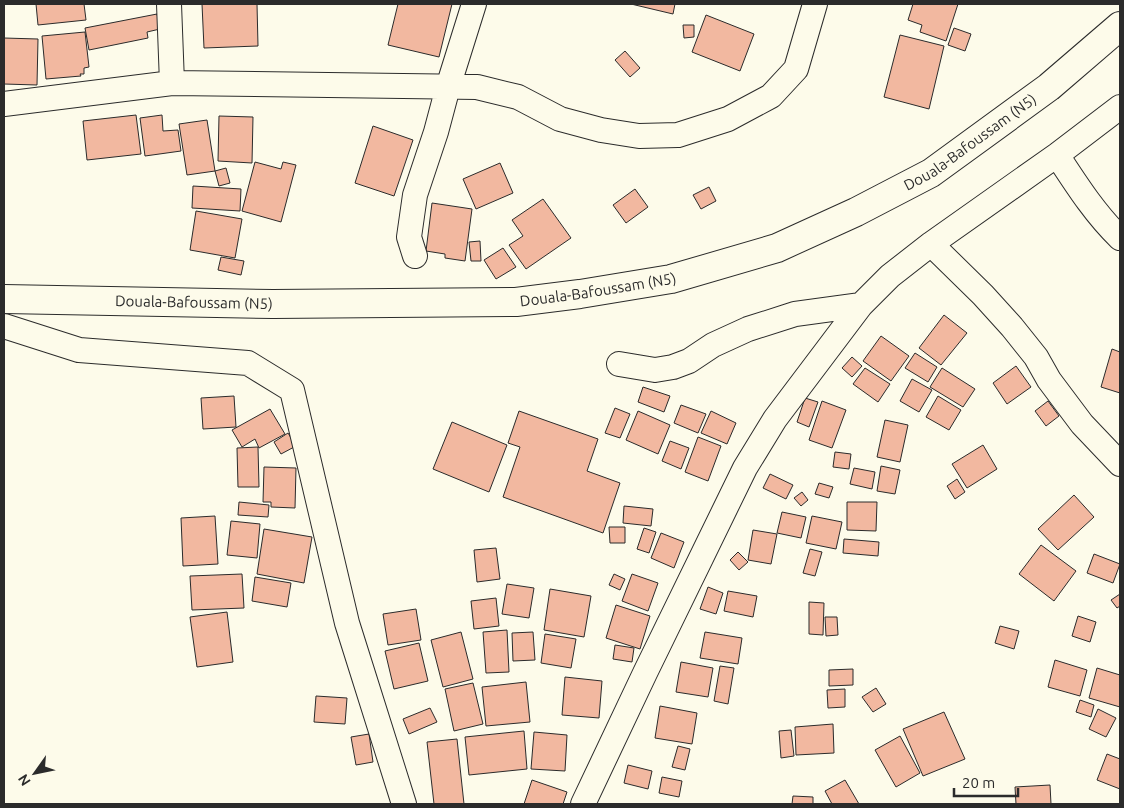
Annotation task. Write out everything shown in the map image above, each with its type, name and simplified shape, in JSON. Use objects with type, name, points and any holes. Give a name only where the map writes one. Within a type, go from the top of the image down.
[{"type":"highway","name":"Douala-Bafoussam (N5)","points":[[4,299],[273,304],[516,302],[671,279],[777,248],[856,212],[931,173],[1049,87],[1120,26]]},
{"type":"street","points":[[169,4],[172,83]]},
{"type":"street","points":[[415,256],[409,237],[415,195],[474,4]]},
{"type":"street","points":[[4,104],[172,83],[477,88],[518,97],[560,118],[601,130],[639,136],[678,135],[728,120],[771,96],[796,69],[816,4]]},
{"type":"street","points":[[583,804],[745,468],[775,419],[861,305],[890,276],[930,244],[1057,155],[1120,107]]},
{"type":"street","points":[[1057,155],[1088,200],[1120,238]]},
{"type":"street","points":[[930,244],[1012,327],[1036,357],[1049,380],[1082,424],[1119,458]]},
{"type":"street","points":[[619,364],[656,370],[673,367],[689,361],[713,345],[748,329],[795,314],[861,305]]},
{"type":"street","points":[[4,326],[79,350],[248,363],[292,390],[347,623],[404,804]]},
{"type":"building","points":[[36,4],[84,4],[86,20],[38,25]]},
{"type":"building","points":[[202,4],[257,4],[258,46],[204,48]]},
{"type":"building","points":[[398,4],[452,4],[439,57],[388,45]]},
{"type":"building","points":[[631,4],[675,4],[673,14]]},
{"type":"building","points":[[913,4],[958,4],[946,41],[920,32],[922,25],[908,20]]},
{"type":"building","points":[[157,14],[160,29],[147,32],[148,38],[89,50],[85,28]]},
{"type":"building","points":[[706,15],[754,34],[740,71],[692,52]]},
{"type":"building","points":[[683,25],[694,25],[694,37],[684,38]]},
{"type":"building","points":[[954,28],[971,34],[965,51],[948,45]]},
{"type":"building","points":[[85,32],[89,67],[84,68],[84,74],[80,74],[81,76],[46,79],[42,36]]},
{"type":"building","points":[[900,35],[944,46],[929,109],[884,97]]},
{"type":"building","points":[[4,38],[38,39],[37,85],[4,84]]},
{"type":"building","points":[[625,51],[640,68],[630,77],[615,60]]},
{"type":"building","points":[[136,115],[141,154],[87,160],[83,121]]},
{"type":"building","points":[[162,115],[163,131],[178,130],[181,151],[145,156],[140,118]]},
{"type":"building","points":[[219,116],[253,117],[252,163],[218,161]]},
{"type":"building","points":[[207,120],[215,171],[187,175],[179,124]]},
{"type":"building","points":[[373,126],[413,140],[394,196],[355,183]]},
{"type":"building","points":[[255,162],[281,169],[283,162],[296,165],[281,222],[242,211]]},
{"type":"building","points":[[500,163],[513,193],[476,209],[463,179]]},
{"type":"building","points":[[226,168],[230,183],[219,186],[215,171]]},
{"type":"building","points":[[193,186],[241,189],[240,211],[192,208]]},
{"type":"building","points":[[709,187],[716,201],[701,209],[693,195]]},
{"type":"building","points":[[635,189],[648,207],[626,223],[613,205]]},
{"type":"building","points":[[543,199],[571,238],[526,269],[509,245],[523,236],[512,220]]},
{"type":"building","points":[[432,203],[472,209],[465,261],[445,258],[445,254],[426,251]]},
{"type":"building","points":[[196,211],[242,219],[235,258],[190,250]]},
{"type":"building","points":[[480,241],[481,261],[471,261],[469,242]]},
{"type":"building","points":[[503,248],[516,267],[496,279],[484,260]]},
{"type":"building","points":[[221,257],[244,261],[241,275],[218,270]]},
{"type":"building","points":[[944,315],[967,333],[941,365],[919,348]]},
{"type":"building","points":[[881,336],[909,356],[891,381],[863,361]]},
{"type":"building","points":[[1112,349],[1120,352],[1120,393],[1101,387]]},
{"type":"building","points":[[915,353],[937,367],[928,382],[905,368]]},
{"type":"building","points":[[852,357],[862,366],[852,377],[842,368]]},
{"type":"building","points":[[1016,366],[1031,387],[1007,404],[993,383]]},
{"type":"building","points":[[865,368],[890,384],[878,402],[853,384]]},
{"type":"building","points":[[942,368],[975,389],[963,407],[930,387]]},
{"type":"building","points":[[912,379],[932,390],[919,412],[900,401]]},
{"type":"building","points":[[643,387],[670,396],[664,412],[638,402]]},
{"type":"building","points":[[234,396],[236,427],[203,429],[201,398]]},
{"type":"building","points":[[938,396],[961,410],[949,430],[926,417]]},
{"type":"building","points":[[805,398],[818,402],[809,427],[797,422]]},
{"type":"building","points":[[822,401],[846,410],[832,448],[809,440]]},
{"type":"building","points":[[1048,401],[1059,416],[1046,426],[1035,411]]},
{"type":"building","points":[[681,405],[706,414],[698,433],[674,423]]},
{"type":"building","points":[[615,408],[630,414],[620,438],[605,433]]},
{"type":"building","points":[[270,409],[285,434],[259,448],[255,439],[242,447],[232,430]]},
{"type":"building","points":[[519,411],[598,439],[587,471],[620,483],[603,533],[503,497],[520,447],[508,443]]},
{"type":"building","points":[[638,411],[670,425],[658,454],[626,440]]},
{"type":"building","points":[[711,411],[736,423],[727,444],[701,433]]},
{"type":"building","points":[[885,420],[908,425],[900,462],[877,457]]},
{"type":"building","points":[[452,422],[507,445],[489,492],[433,469]]},
{"type":"building","points":[[288,433],[296,446],[281,454],[274,442]]},
{"type":"building","points":[[698,437],[721,446],[708,481],[685,472]]},
{"type":"building","points":[[670,441],[689,448],[681,469],[662,461]]},
{"type":"building","points":[[983,445],[997,469],[967,488],[952,464]]},
{"type":"building","points":[[258,447],[259,487],[238,487],[237,448]]},
{"type":"building","points":[[835,452],[851,454],[849,469],[833,467]]},
{"type":"building","points":[[881,466],[900,470],[895,494],[877,491]]},
{"type":"building","points":[[264,467],[296,468],[295,508],[271,507],[271,502],[263,502]]},
{"type":"building","points":[[854,468],[875,472],[872,489],[850,484]]},
{"type":"building","points":[[770,474],[793,485],[786,499],[763,488]]},
{"type":"building","points":[[957,479],[965,492],[955,499],[947,486]]},
{"type":"building","points":[[819,483],[833,487],[829,498],[815,494]]},
{"type":"building","points":[[802,492],[808,500],[801,506],[794,498]]},
{"type":"building","points":[[1074,495],[1094,517],[1058,550],[1038,529]]},
{"type":"building","points":[[239,502],[269,505],[268,517],[238,515]]},
{"type":"building","points":[[847,502],[877,502],[876,531],[847,530]]},
{"type":"building","points":[[624,506],[653,509],[651,526],[623,523]]},
{"type":"building","points":[[782,512],[806,517],[801,538],[777,533]]},
{"type":"building","points":[[215,516],[218,564],[183,566],[181,518]]},
{"type":"building","points":[[812,516],[842,522],[836,549],[806,543]]},
{"type":"building","points":[[231,521],[260,524],[257,558],[227,555]]},
{"type":"building","points":[[609,527],[625,527],[625,543],[610,543]]},
{"type":"building","points":[[644,528],[656,532],[649,553],[637,549]]},
{"type":"building","points":[[264,529],[312,537],[304,583],[257,574]]},
{"type":"building","points":[[753,530],[777,534],[771,564],[748,560]]},
{"type":"building","points":[[661,533],[684,542],[674,568],[651,558]]},
{"type":"building","points":[[844,539],[879,542],[878,556],[843,553]]},
{"type":"building","points":[[1041,545],[1076,571],[1054,601],[1019,574]]},
{"type":"building","points":[[496,548],[500,579],[477,582],[474,550]]},
{"type":"building","points":[[810,549],[822,552],[815,576],[803,573]]},
{"type":"building","points":[[738,552],[748,562],[739,570],[730,560]]},
{"type":"building","points":[[1094,554],[1120,564],[1113,583],[1087,573]]},
{"type":"building","points":[[242,574],[244,608],[192,610],[190,576]]},
{"type":"building","points":[[614,574],[625,579],[620,590],[609,585]]},
{"type":"building","points":[[632,574],[658,583],[648,611],[622,601]]},
{"type":"building","points":[[255,577],[291,583],[287,607],[252,601]]},
{"type":"building","points":[[507,584],[534,588],[529,618],[502,614]]},
{"type":"building","points":[[708,587],[723,593],[716,614],[700,609]]},
{"type":"building","points":[[550,589],[591,596],[584,637],[544,630]]},
{"type":"building","points":[[728,591],[757,596],[753,617],[724,611]]},
{"type":"building","points":[[1120,594],[1120,606],[1117,608],[1111,600]]},
{"type":"building","points":[[496,598],[499,626],[474,629],[471,601]]},
{"type":"building","points":[[809,602],[824,603],[823,635],[809,634]]},
{"type":"building","points":[[616,605],[650,616],[640,649],[606,638]]},
{"type":"building","points":[[416,609],[421,640],[388,645],[383,614]]},
{"type":"building","points":[[227,612],[233,662],[197,667],[190,617]]},
{"type":"building","points":[[1078,616],[1096,622],[1090,642],[1072,636]]},
{"type":"building","points":[[825,617],[837,617],[838,635],[826,636]]},
{"type":"building","points":[[1000,626],[1019,631],[1014,649],[995,643]]},
{"type":"building","points":[[507,630],[509,672],[486,673],[483,632]]},
{"type":"building","points":[[461,632],[473,679],[443,687],[431,640]]},
{"type":"building","points":[[533,632],[535,660],[513,661],[512,633]]},
{"type":"building","points":[[705,632],[742,638],[738,664],[700,658]]},
{"type":"building","points":[[545,634],[576,639],[571,668],[541,663]]},
{"type":"building","points":[[419,643],[428,681],[394,689],[385,651]]},
{"type":"building","points":[[615,645],[634,648],[632,662],[613,659]]},
{"type":"building","points":[[1055,660],[1087,670],[1080,696],[1048,687]]},
{"type":"building","points":[[681,662],[713,668],[708,697],[676,692]]},
{"type":"building","points":[[720,666],[734,668],[728,704],[714,701]]},
{"type":"building","points":[[1097,668],[1120,675],[1120,707],[1089,698]]},
{"type":"building","points":[[853,669],[853,685],[829,686],[829,670]]},
{"type":"building","points":[[565,677],[602,681],[599,718],[562,715]]},
{"type":"building","points":[[526,682],[530,722],[486,726],[482,687]]},
{"type":"building","points":[[473,683],[483,724],[454,731],[445,689]]},
{"type":"building","points":[[876,688],[886,704],[873,712],[862,697]]},
{"type":"building","points":[[845,689],[845,707],[828,708],[827,690]]},
{"type":"building","points":[[316,696],[347,698],[345,724],[314,722]]},
{"type":"building","points":[[1080,700],[1094,705],[1091,717],[1076,712]]},
{"type":"building","points":[[660,706],[697,713],[692,744],[655,738]]},
{"type":"building","points":[[430,708],[437,722],[409,734],[403,719]]},
{"type":"building","points":[[1098,709],[1116,718],[1106,737],[1089,729]]},
{"type":"building","points":[[944,712],[965,759],[923,776],[903,729]]},
{"type":"building","points":[[833,724],[834,753],[796,755],[795,727]]},
{"type":"building","points":[[791,730],[794,756],[781,758],[779,731]]},
{"type":"building","points":[[524,731],[527,769],[469,775],[465,737]]},
{"type":"building","points":[[534,732],[567,735],[565,771],[531,769]]},
{"type":"building","points":[[369,734],[373,762],[356,765],[351,737]]},
{"type":"building","points":[[900,736],[920,773],[896,787],[875,750]]},
{"type":"building","points":[[457,739],[464,804],[434,804],[427,742]]},
{"type":"building","points":[[678,746],[690,749],[685,770],[672,767]]},
{"type":"building","points":[[1107,754],[1120,759],[1120,789],[1097,780]]},
{"type":"building","points":[[628,765],[652,771],[648,789],[624,783]]},
{"type":"building","points":[[662,777],[682,781],[679,797],[659,793]]},
{"type":"building","points":[[532,780],[567,792],[563,804],[524,804]]},
{"type":"building","points":[[845,780],[859,804],[832,804],[825,791]]},
{"type":"building","points":[[1050,785],[1051,804],[1016,804],[1015,787]]},
{"type":"building","points":[[793,796],[813,797],[813,804],[792,804]]}]
